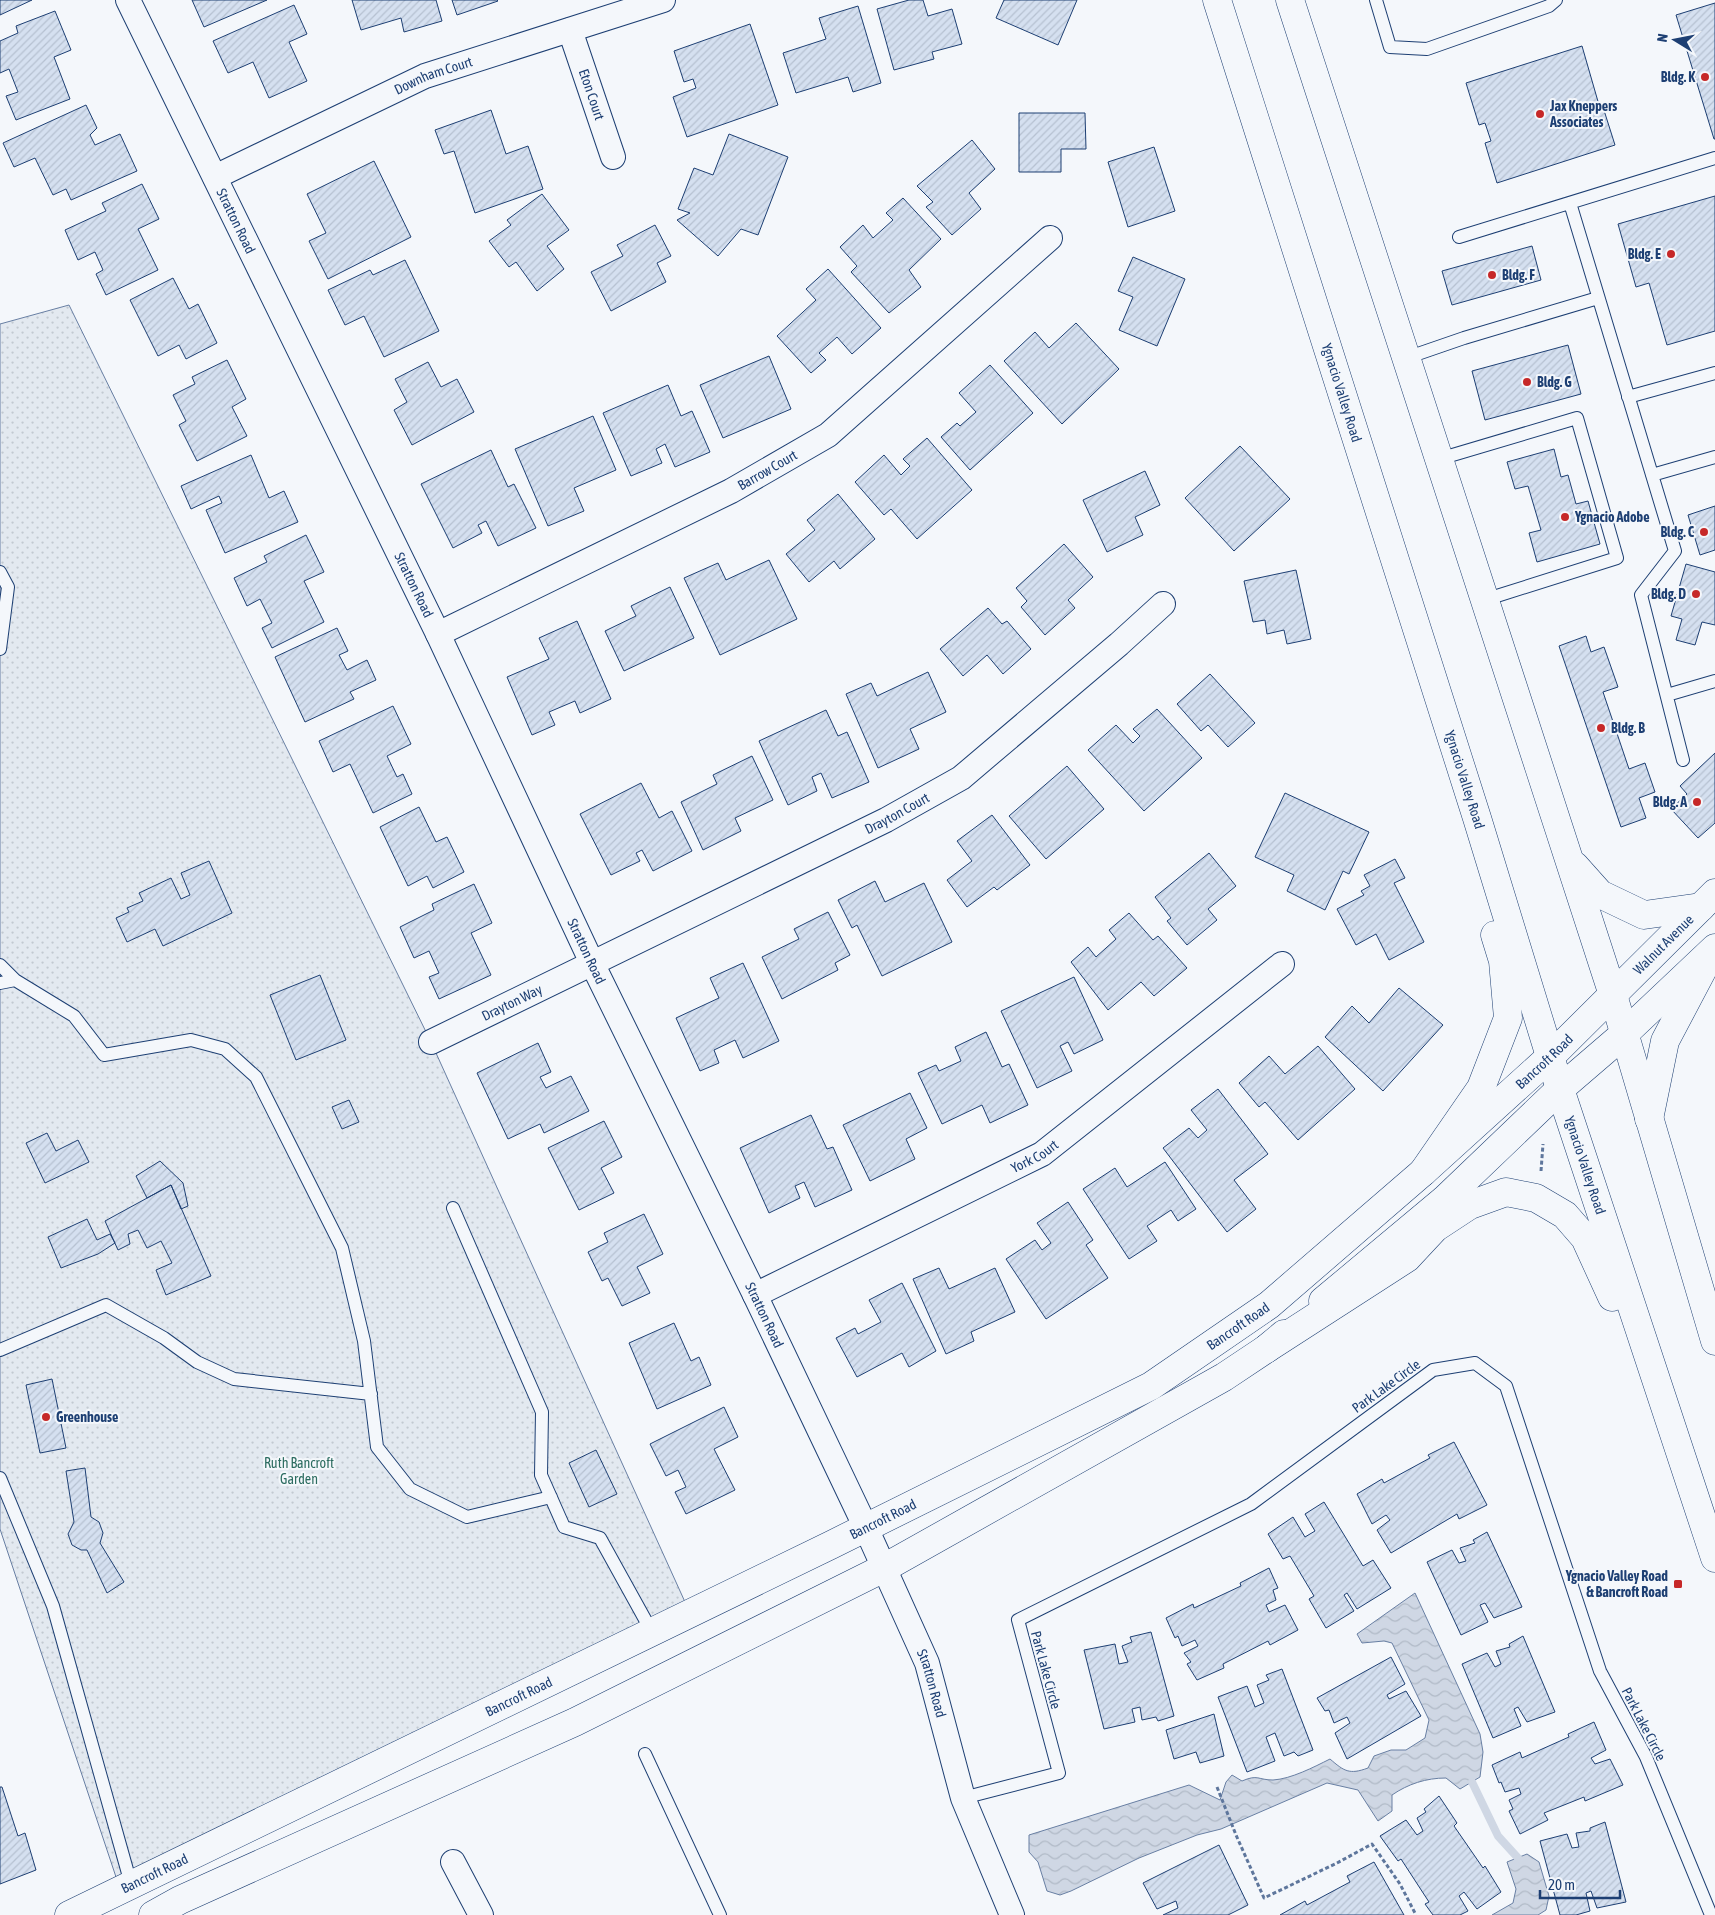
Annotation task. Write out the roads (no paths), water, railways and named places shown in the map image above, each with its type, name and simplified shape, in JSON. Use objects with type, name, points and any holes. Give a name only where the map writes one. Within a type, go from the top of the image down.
[{"type":"main road","name":"Ygnacio Valley Road","points":[[1217,0],[1477,818],[1560,1089],[1715,1558]]},
{"type":"main road","points":[[1290,0],[1613,995],[1715,1341]]},
{"type":"main road","points":[[1423,1172],[1481,1088],[1508,1018],[1503,961],[1484,898],[1477,818]]},
{"type":"main road","points":[[1567,857],[1600,894],[1644,915],[1708,900]]},
{"type":"main road","name":"Walnut Avenue","points":[[1613,995],[1708,900]]},
{"type":"main road","points":[[1266,1349],[1444,1200],[1560,1089],[1624,1034],[1715,948]]},
{"type":"main road","points":[[1649,1119],[1665,1041],[1715,948]]},
{"type":"main road","name":"Bancroft Road","points":[[69,1915],[866,1528],[1151,1386],[1269,1305],[1423,1172],[1550,1057],[1613,995]]},
{"type":"main road","points":[[153,1915],[180,1900],[575,1722],[884,1568],[1224,1377],[1407,1258],[1435,1228],[1470,1205],[1506,1192],[1536,1198],[1548,1204],[1565,1215],[1585,1238],[1665,1410]]},
{"type":"street","name":"Stratton Road","points":[[128,0],[438,634],[592,964],[755,1295],[866,1528],[927,1663],[963,1798],[1012,1915]]},
{"type":"street","name":"Downham Court","points":[[215,177],[425,76],[664,0]]},
{"type":"street","name":"Eton Court","points":[[570,30],[613,157]]},
{"type":"street","name":"Barrow Court","points":[[438,634],[732,491],[828,435],[1050,238]]},
{"type":"street","name":"Drayton Court","points":[[592,964],[886,820],[961,778],[1119,644],[1163,604]]},
{"type":"street","name":"Drayton Way","points":[[431,1042],[592,964]]},
{"type":"street","name":"York Court","points":[[755,1295],[1042,1154],[1282,964]]},
{"type":"street","points":[[452,1862],[481,1915]]},
{"type":"lane","points":[[1376,0],[1390,47],[1427,49],[1550,6],[1556,0]]},
{"type":"lane","points":[[1459,237],[1715,158]]},
{"type":"lane","points":[[1570,203],[1675,551],[1641,595],[1684,760]]},
{"type":"lane","points":[[1406,358],[1464,338],[1598,298]]},
{"type":"lane","points":[[1628,397],[1715,373]]},
{"type":"lane","points":[[1439,459],[1577,418],[1616,558],[1484,600]]},
{"type":"lane","points":[[1652,475],[1715,457]]},
{"type":"lane","points":[[0,572],[8,587],[0,650]]},
{"type":"lane","points":[[1667,695],[1715,681]]},
{"type":"lane","points":[[0,965],[15,980],[74,1016],[104,1056],[191,1040],[225,1049],[256,1077],[342,1248],[364,1340],[377,1447],[410,1489],[467,1517],[551,1496]]},
{"type":"lane","points":[[0,983],[15,980]]},
{"type":"lane","points":[[453,1208],[542,1412],[541,1475],[564,1527],[600,1538],[652,1632]]},
{"type":"lane","points":[[0,1350],[106,1304],[164,1338],[197,1362],[234,1379],[371,1394]]},
{"type":"lane","name":"Park Lake Circle","points":[[963,1798],[1059,1773],[1018,1620],[1251,1504],[1433,1370],[1475,1363],[1506,1386],[1600,1671],[1646,1757],[1711,1915]]},
{"type":"lane","points":[[0,1478],[53,1606],[131,1884]]},
{"type":"lane","points":[[646,1754],[720,1915]]},
{"type":"water","points":[[1415,1593],[1480,1734],[1483,1752],[1480,1777],[1460,1789],[1446,1778],[1424,1780],[1404,1788],[1392,1795],[1392,1811],[1378,1821],[1358,1790],[1327,1783],[1221,1829],[1197,1835],[1139,1858],[1071,1891],[1060,1895],[1047,1891],[1038,1862],[1029,1852],[1029,1835],[1189,1785],[1220,1800],[1226,1782],[1232,1775],[1242,1781],[1255,1778],[1280,1779],[1302,1772],[1330,1759],[1347,1771],[1361,1770],[1368,1768],[1374,1756],[1391,1750],[1406,1750],[1425,1738],[1429,1720],[1392,1643],[1384,1641],[1362,1643],[1357,1634]]},
{"type":"water","points":[[1527,1854],[1539,1862],[1549,1896],[1546,1910],[1538,1915],[1492,1915],[1513,1903],[1516,1889],[1507,1862]]},
{"type":"waterway","points":[[1472,1782],[1498,1836],[1518,1858]]},
{"type":"place","name":"Bldg. K","points":[[1705,77]]},
{"type":"place","name":"Jax Kneppers Associates","points":[[1540,114]]},
{"type":"place","name":"Bldg. E","points":[[1671,254]]},
{"type":"place","name":"Bldg. F","points":[[1492,275]]},
{"type":"place","name":"Bldg. G","points":[[1527,382]]},
{"type":"place","name":"Ygnacio Adobe","points":[[1565,517]]},
{"type":"place","name":"Bldg. C","points":[[1704,532]]},
{"type":"place","name":"Bldg. D","points":[[1696,594]]},
{"type":"place","name":"Bldg. B","points":[[1601,728]]},
{"type":"place","name":"Bldg. A","points":[[1697,802]]},
{"type":"place","name":"Greenhouse","points":[[46,1417]]},
{"type":"place","name":"Ygnacio Valley Road & Bancroft Road","points":[[1678,1584]]},
{"type":"park label","name":"Ruth Bancroft Garden","points":[[299,1472]]}]
